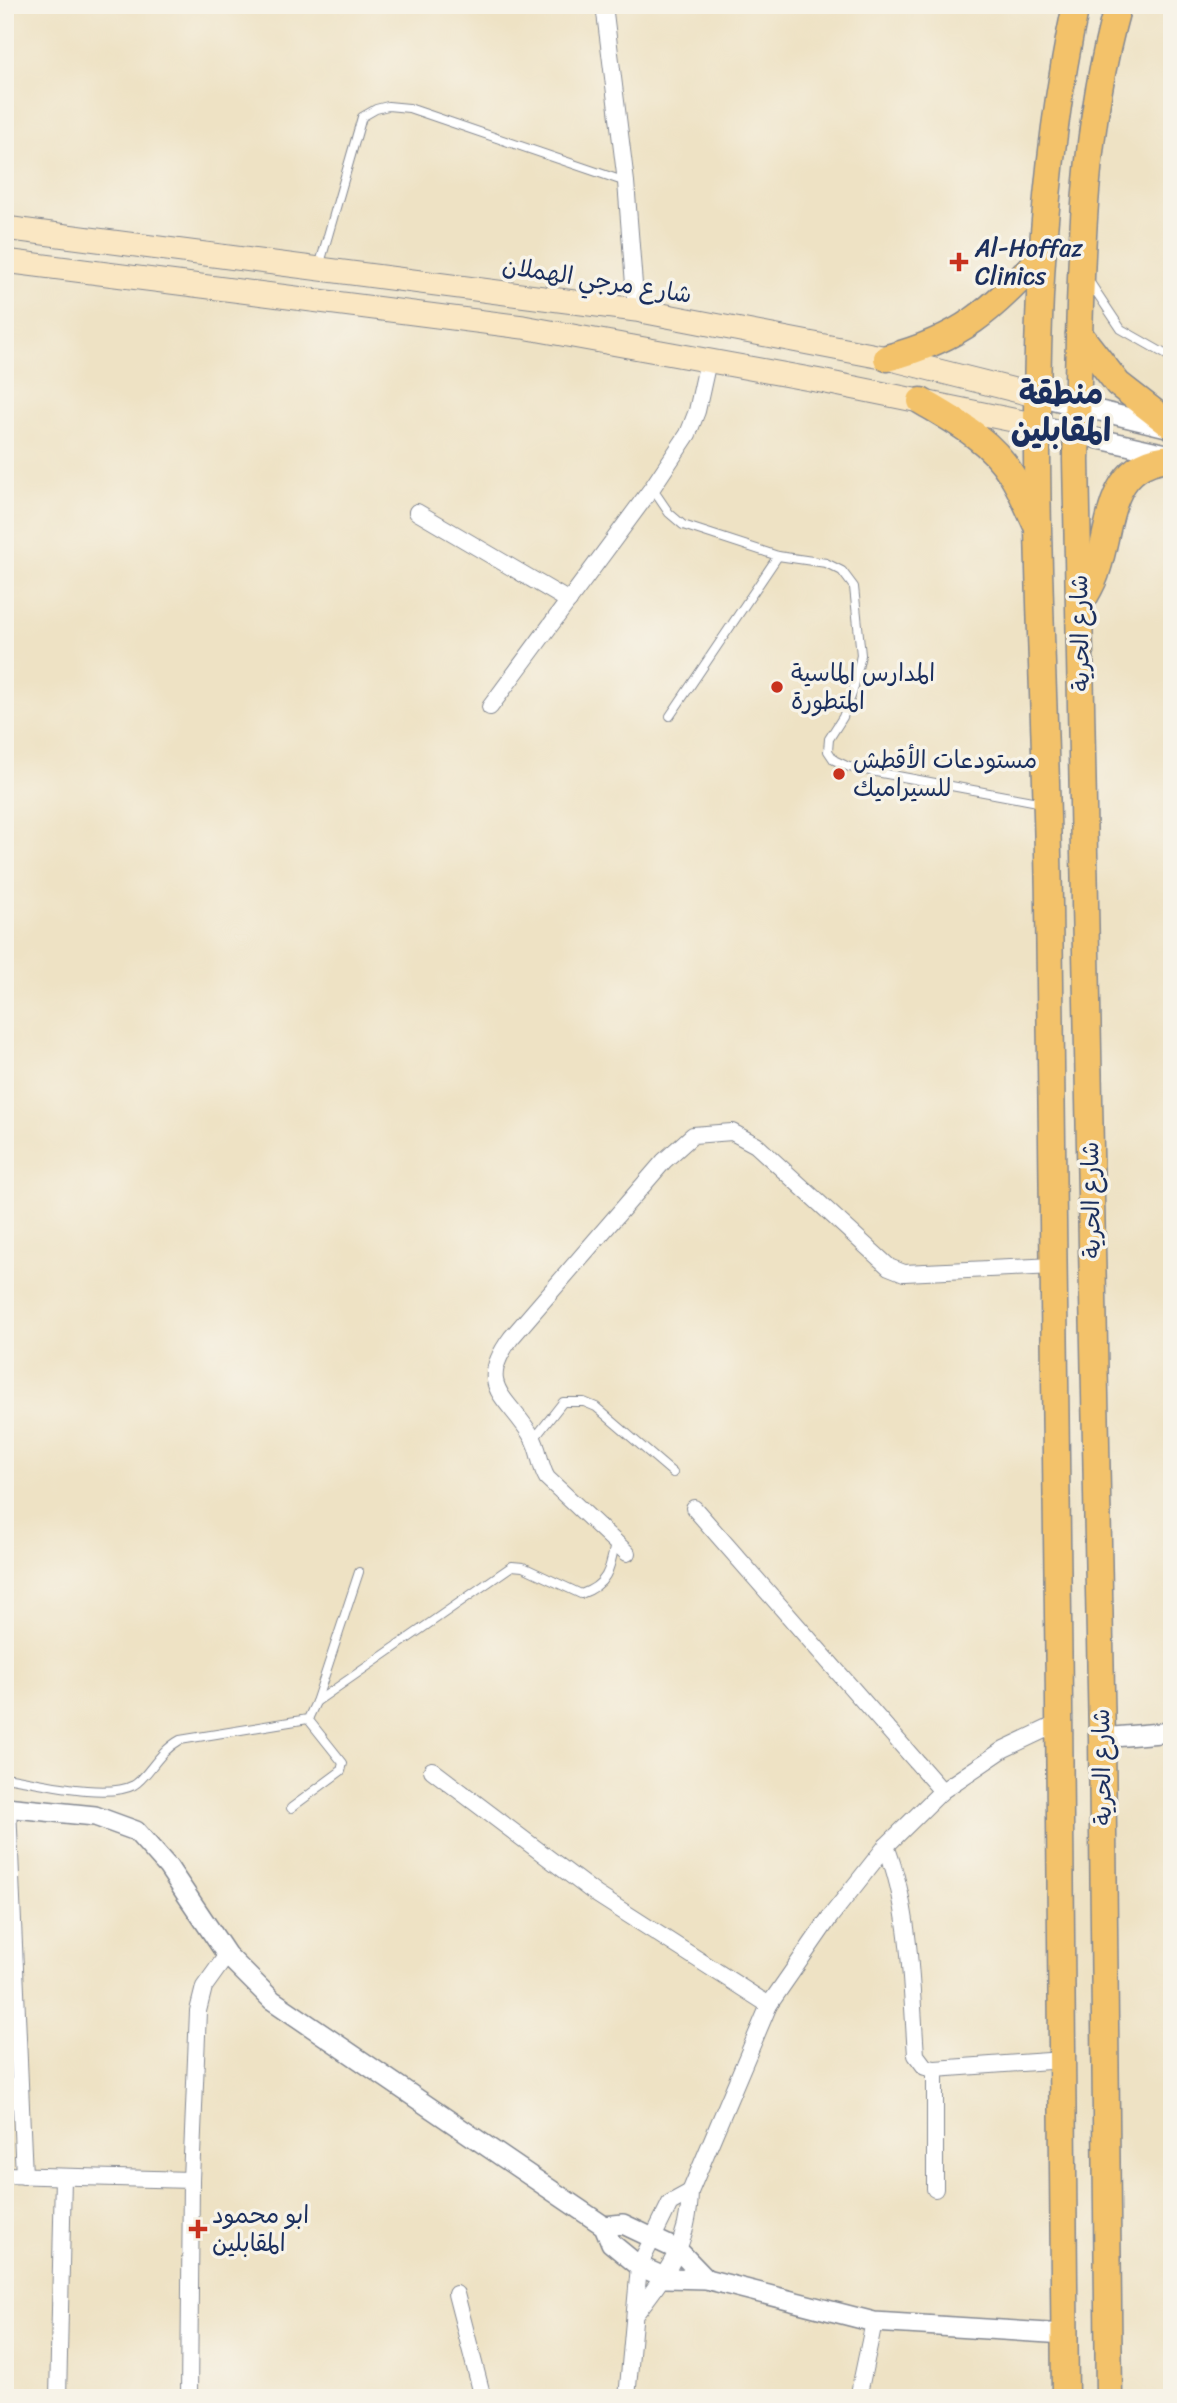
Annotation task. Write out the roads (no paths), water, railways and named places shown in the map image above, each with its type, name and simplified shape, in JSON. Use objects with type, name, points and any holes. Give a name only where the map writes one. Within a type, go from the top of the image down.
[{"type":"highway","name":"شارع الحرية","points":[[1065,2398],[1061,1721],[1048,804],[1037,425],[1042,256],[1057,106],[1076,5]]},
{"type":"highway","name":"شارع الحرية","points":[[1109,2398],[1102,1738],[1076,407],[1080,266],[1090,135],[1118,5]]},
{"type":"highway","points":[[887,358],[946,339],[973,323],[1000,300],[1042,256]]},
{"type":"highway","points":[[1079,334],[1118,384],[1172,427]]},
{"type":"highway","points":[[921,401],[960,424],[989,447],[1010,472],[1040,532]]},
{"type":"highway","points":[[1079,606],[1097,573],[1116,494],[1122,481],[1150,464],[1172,456]]},
{"type":"main road","name":"شارع مرجي الهملان","points":[[5,228],[636,310],[887,358],[1038,396]]},
{"type":"main road","points":[[5,261],[523,327],[1037,425]]},
{"type":"street","points":[[604,5],[626,182],[636,310]]},
{"type":"street","points":[[490,707],[653,488],[688,434],[698,411],[708,361]]},
{"type":"street","name":"شارع مرجي الهملان","points":[[1038,396],[1076,407],[1172,427]]},
{"type":"street","points":[[1037,425],[1172,456]]},
{"type":"street","points":[[418,512],[569,601]]},
{"type":"street","points":[[622,1547],[547,1478],[541,1469],[534,1439],[497,1392],[494,1370],[501,1352],[637,1191],[693,1135],[732,1132],[756,1145],[889,1266],[904,1273],[1054,1266]]},
{"type":"street","points":[[694,1508],[942,1791]]},
{"type":"street","points":[[637,2312],[666,2278],[689,2214],[690,2192],[769,2005],[830,1917],[886,1846],[942,1791],[1004,1749],[1061,1721]]},
{"type":"street","points":[[1102,1738],[1172,1732]]},
{"type":"street","points":[[432,1770],[596,1894],[769,2005]]},
{"type":"street","points":[[24,2176],[10,1991],[7,1807],[95,1816],[136,1831],[174,1875],[227,1955],[272,2000],[604,2226],[611,2243],[639,2266],[666,2278],[706,2279],[874,2322],[1065,2334]]},
{"type":"street","points":[[886,1846],[897,1874],[902,1901],[916,2055],[925,2067],[1063,2060]]},
{"type":"street","points":[[189,2398],[191,2179],[200,2000],[204,1987],[227,1955]]},
{"type":"street","points":[[935,2068],[935,2189]]},
{"type":"street","points":[[5,2175],[191,2179]]},
{"type":"street","points":[[58,2398],[63,2177]]},
{"type":"street","points":[[626,2398],[637,2312],[639,2266],[670,2203],[690,2192]]},
{"type":"street","points":[[604,2226],[622,2224],[652,2236],[678,2250],[706,2279]]},
{"type":"street","points":[[456,2294],[483,2398]]},
{"type":"street","points":[[858,2398],[874,2322]]},
{"type":"lane","points":[[319,267],[362,117],[376,109],[409,108],[626,182]]},
{"type":"lane","points":[[1080,266],[1121,329],[1172,358]]},
{"type":"lane","points":[[653,488],[668,513],[683,525],[778,556],[825,563],[842,571],[854,587],[861,654],[843,718],[829,739],[828,751],[834,760],[849,767],[1048,804]]},
{"type":"lane","points":[[670,716],[778,556]]},
{"type":"lane","points":[[534,1439],[563,1402],[584,1402],[596,1407],[673,1473]]},
{"type":"lane","points":[[316,1702],[512,1566],[523,1567],[581,1594],[597,1589],[622,1547]]},
{"type":"lane","points":[[308,1719],[359,1572]]},
{"type":"lane","points":[[5,1777],[113,1792],[136,1784],[164,1749],[180,1740],[308,1719]]},
{"type":"lane","points":[[291,1808],[341,1771],[343,1763],[308,1719]]},
{"type":"place","name":"Al-Hoffaz Clinics","points":[[959,262]]},
{"type":"place","name":"المدارس الماسية المتطورة","points":[[777,687]]},
{"type":"place","name":"مستودعات الأقطش للسيراميك","points":[[839,774]]},
{"type":"place","name":"ابو محمود المقابلين","points":[[198,2229]]},
{"type":"district","name":"منطقة المقابلين","points":[[1061,412]]}]
